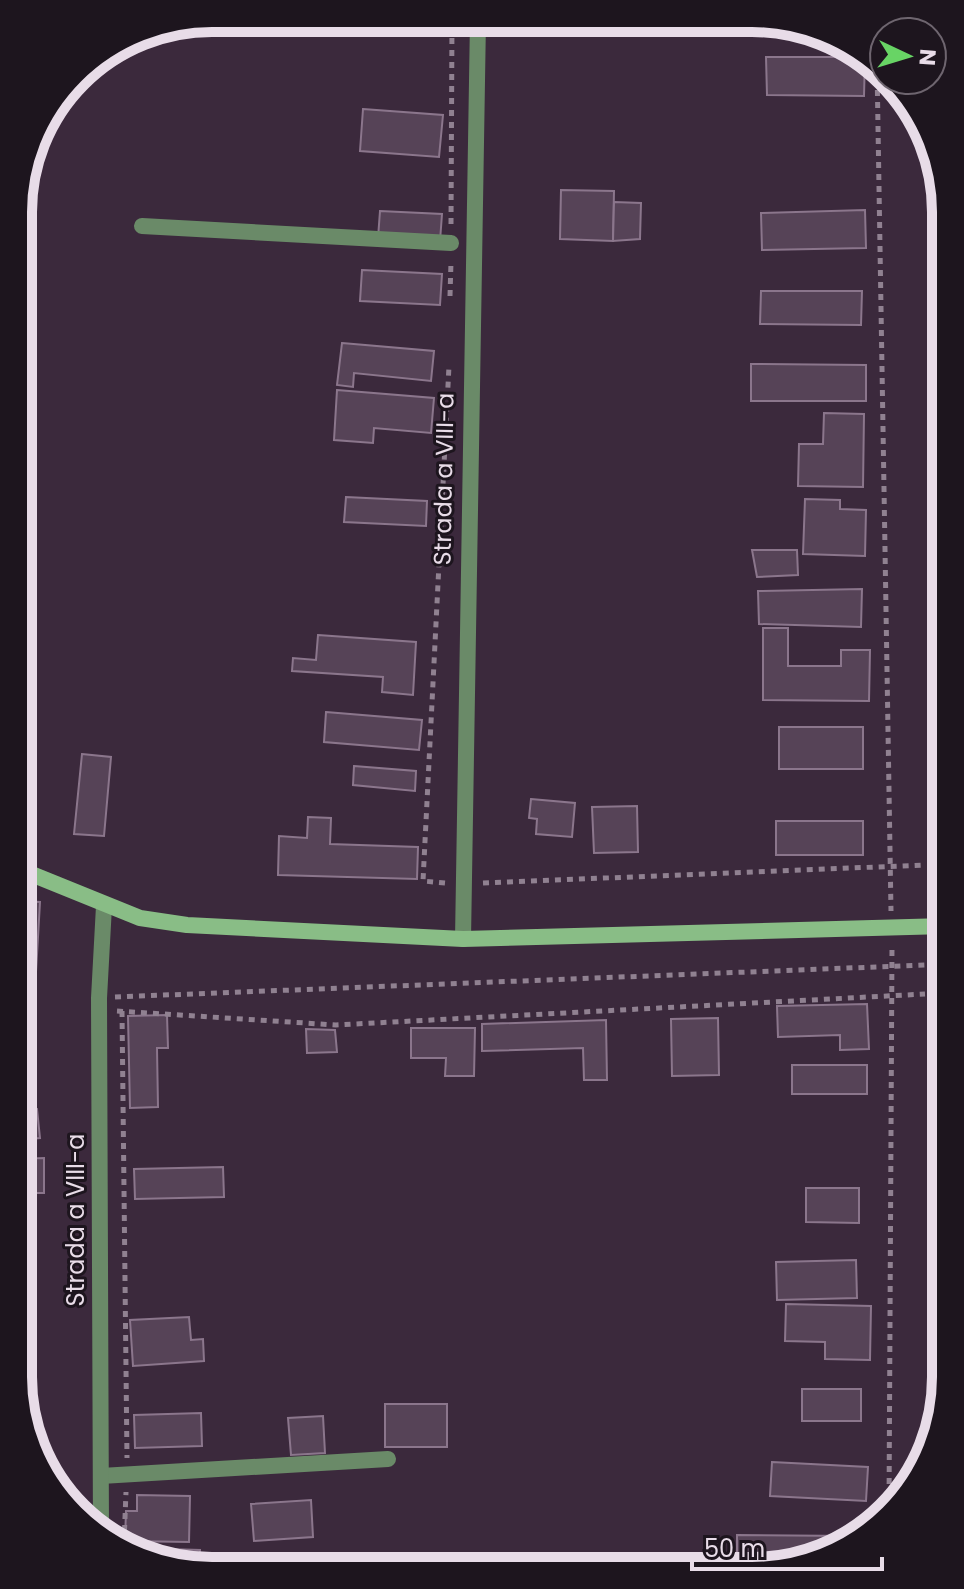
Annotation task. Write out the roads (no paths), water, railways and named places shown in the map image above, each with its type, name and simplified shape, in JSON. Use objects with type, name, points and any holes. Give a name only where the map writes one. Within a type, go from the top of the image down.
[{"type":"street","name":"Strada a VIII-a","points":[[463,939],[478,32]]},
{"type":"street","points":[[142,226],[451,243]]},
{"type":"street","points":[[32,875],[140,918],[187,925],[463,939],[932,927]]},
{"type":"street","name":"Strada a VIII-a","points":[[101,1519],[99,1005],[104,906]]},
{"type":"street","points":[[101,1476],[388,1459]]}]
